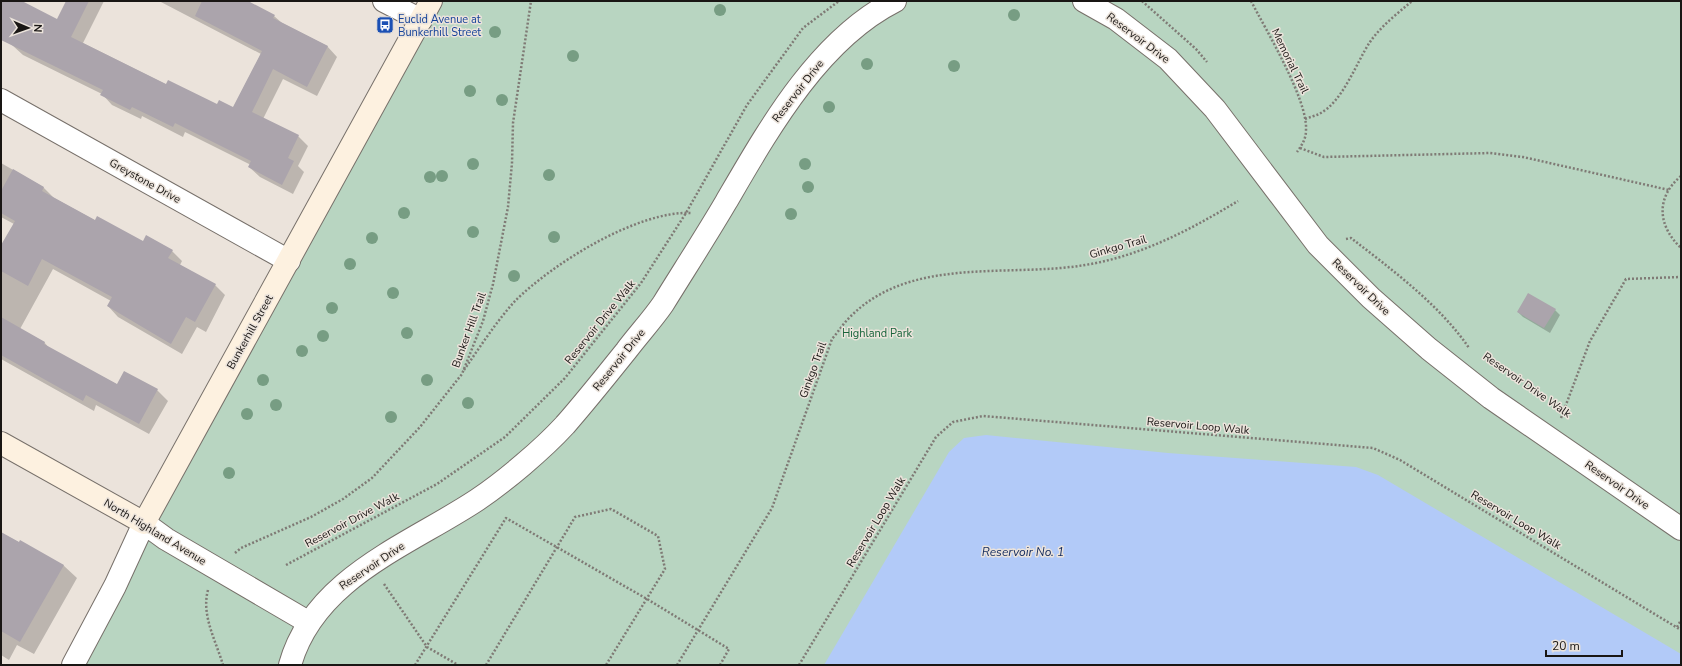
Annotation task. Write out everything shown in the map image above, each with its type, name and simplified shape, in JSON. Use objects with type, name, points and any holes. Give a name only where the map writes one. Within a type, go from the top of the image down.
[{"type":"main road","name":"Bunkerhill Street","points":[[144,523],[426,10]]},
{"type":"main road","name":"North Highland Avenue","points":[[1,443],[144,523]]},
{"type":"street","points":[[384,1],[426,10]]},
{"type":"street","name":"Reservoir Drive","points":[[290,665],[294,650],[308,622],[329,596],[371,565],[478,499],[536,453],[564,427],[661,307],[770,128],[811,74],[837,43],[863,19],[895,1]]},
{"type":"street","name":"Reservoir Drive","points":[[1084,1],[1116,18],[1168,59],[1215,109],[1318,245],[1371,298],[1428,349],[1491,398],[1681,529]]},
{"type":"street","name":"Greystone Drive","points":[[1,100],[289,261]]},
{"type":"street","name":"North Highland Avenue","points":[[144,523],[166,539],[308,622]]},
{"type":"street","name":"Bunkerhill Street","points":[[73,665],[115,586],[144,523]]},
{"type":"path","name":"Bunker Hill Trail","points":[[223,665],[206,616],[205,600],[208,590],[218,570],[241,548],[311,517],[344,498],[372,478],[420,427],[462,374],[483,321],[494,284],[508,207],[512,163],[513,123],[531,1]]},
{"type":"path","name":"Reservoir Drive Walk","points":[[286,565],[437,484],[505,437],[565,378],[641,283],[686,213],[747,104],[803,28],[838,1]]},
{"type":"path","name":"Memorial Trail","points":[[1251,1],[1296,89],[1305,119],[1306,128],[1305,140],[1298,152]]},
{"type":"path","points":[[1305,119],[1319,114],[1330,106],[1371,41],[1386,23],[1412,1]]},
{"type":"path","points":[[1300,148],[1317,155],[1336,157],[1490,153],[1523,157],[1669,190]]},
{"type":"path","points":[[1681,176],[1673,183],[1662,209],[1664,224],[1671,238],[1681,248]]},
{"type":"path","name":"Ginkgo Trail","points":[[677,665],[772,508],[832,339],[849,317],[874,299],[904,283],[939,274],[1044,270],[1086,265],[1126,255],[1161,243],[1194,227],[1238,201]]},
{"type":"path","points":[[462,374],[507,311],[516,301],[546,275],[578,253],[618,232],[662,215],[686,213],[698,214],[715,220]]},
{"type":"path","name":"Reservoir Drive Walk","points":[[1318,245],[1351,238],[1397,273],[1458,332],[1473,354]]},
{"type":"path","points":[[1561,418],[1590,341],[1626,279],[1681,277]]},
{"type":"path","name":"Reservoir Drive Walk","points":[[1555,414],[1567,423]]},
{"type":"path","name":"Reservoir Loop Walk","points":[[799,665],[936,437],[953,422],[983,416],[1373,448],[1400,460],[1681,630]]},
{"type":"path","points":[[486,665],[556,546],[575,517],[611,509],[658,536],[665,568],[606,665]]},
{"type":"path","points":[[415,665],[506,518],[647,599],[729,649],[720,665]]},
{"type":"path","points":[[371,565],[427,647],[458,665]]},
{"type":"path","points":[[1677,627],[1681,620]]},
{"type":"green space","name":"Highland Park","points":[[431,1],[1681,1],[1681,665],[73,665]]},
{"type":"water","name":"Reservoir No. 1","points":[[986,435],[1168,453],[1356,467],[1378,475],[1681,654],[1681,665],[824,665],[949,452],[964,438]]},
{"type":"building","points":[[1,1],[22,1],[57,19],[66,1],[89,1],[71,37],[166,84],[168,80],[217,104],[219,100],[233,107],[262,51],[195,16],[202,1],[248,1],[275,15],[273,18],[328,46],[307,87],[273,69],[252,112],[299,135],[288,158],[294,161],[282,185],[248,167],[251,161],[175,123],[173,127],[132,107],[130,110],[100,95],[103,90],[1,40]]},
{"type":"building","points":[[13,169],[44,187],[42,191],[95,220],[97,216],[143,241],[146,235],[173,250],[168,258],[216,284],[195,322],[186,317],[171,344],[107,306],[112,297],[42,259],[28,286],[1,271],[1,245],[15,221],[1,213],[1,191]]},
{"type":"building","points":[[1528,293],[1556,309],[1544,328],[1517,312]]},
{"type":"building","points":[[1,317],[45,342],[44,344],[117,384],[124,371],[158,389],[139,424],[86,395],[83,401],[1,355]]},
{"type":"building","points":[[1,532],[19,542],[20,540],[64,565],[20,642],[1,631]]},
{"type":"place","name":"Euclid Avenue at Bunkerhill Street","points":[[385,25]]}]
